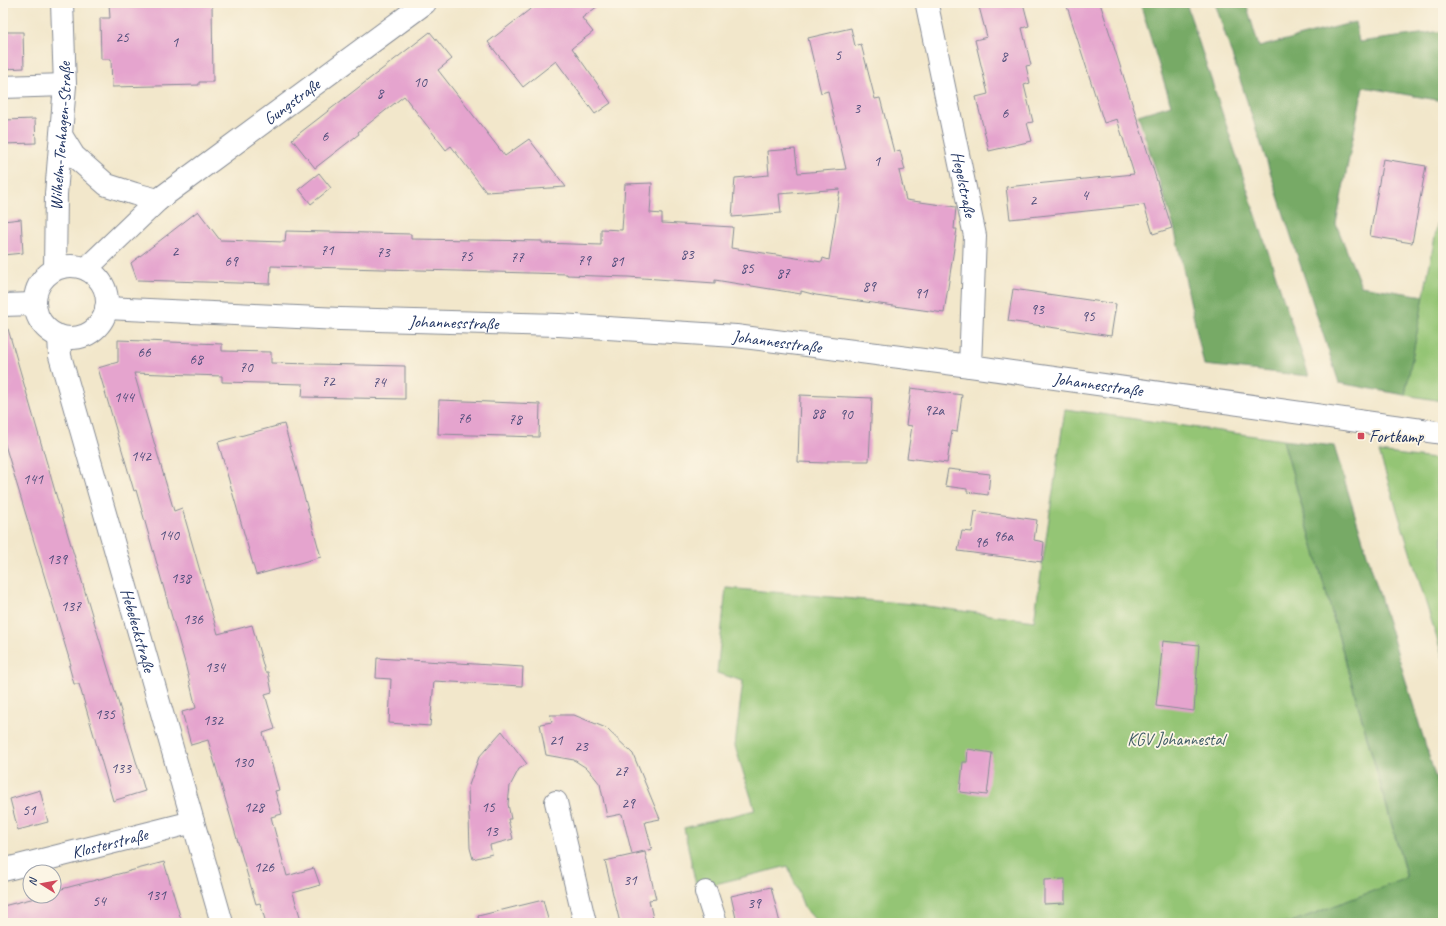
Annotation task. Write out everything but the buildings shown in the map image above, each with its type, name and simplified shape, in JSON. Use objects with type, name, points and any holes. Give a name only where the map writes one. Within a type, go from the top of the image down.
[{"type":"street","name":"Wilhelm-Tenhagen-Straße","points":[[55,269],[56,194],[65,85],[62,3]]},
{"type":"street","name":"Gungstraße","points":[[86,269],[158,200],[425,3]]},
{"type":"street","name":"Hegelstraße","points":[[927,5],[975,236],[970,366]]},
{"type":"street","points":[[3,87],[65,85]]},
{"type":"street","points":[[61,135],[74,156],[107,185],[158,200]]},
{"type":"street","points":[[70,265],[86,269],[94,274],[105,289],[107,299],[103,318],[89,333],[80,337],[69,338],[60,336],[45,327],[36,312],[35,295],[38,287],[48,273],[55,269],[70,265]]},
{"type":"street","points":[[3,305],[35,304]]},
{"type":"street","name":"Johannesstraße","points":[[106,308],[347,319],[559,325],[736,336],[970,366],[1443,433]]},
{"type":"street","name":"Hebeleckstraße","points":[[60,336],[60,356],[222,923]]},
{"type":"street","points":[[556,802],[585,923]]},
{"type":"street","name":"Klosterstraße","points":[[3,870],[194,822]]},
{"type":"street","points":[[706,892],[716,923]]},
{"type":"green space","points":[[1140,3],[1186,3],[1309,376],[1204,365],[1174,227],[1138,115],[1171,105]]},
{"type":"green space","points":[[1215,3],[1246,3],[1259,47],[1355,22],[1359,42],[1443,31],[1443,101],[1363,87],[1336,224],[1361,286],[1424,296],[1405,395],[1339,383]]},
{"type":"green space","points":[[1443,194],[1443,401],[1405,395]]},
{"type":"green space","name":"KGV Johannestal","points":[[1065,409],[1283,440],[1407,879],[1289,923],[818,923],[804,907],[788,866],[711,885],[697,890],[684,828],[755,810],[735,746],[743,681],[717,673],[726,588],[912,604],[1034,621]]},
{"type":"green space","points":[[1283,440],[1334,446],[1443,802],[1443,923],[1289,923],[1407,878]]},
{"type":"green space","points":[[1379,452],[1442,460],[1437,483],[1443,509],[1443,658]]},
{"type":"place","name":"Fortkamp","points":[[1361,436]]}]
